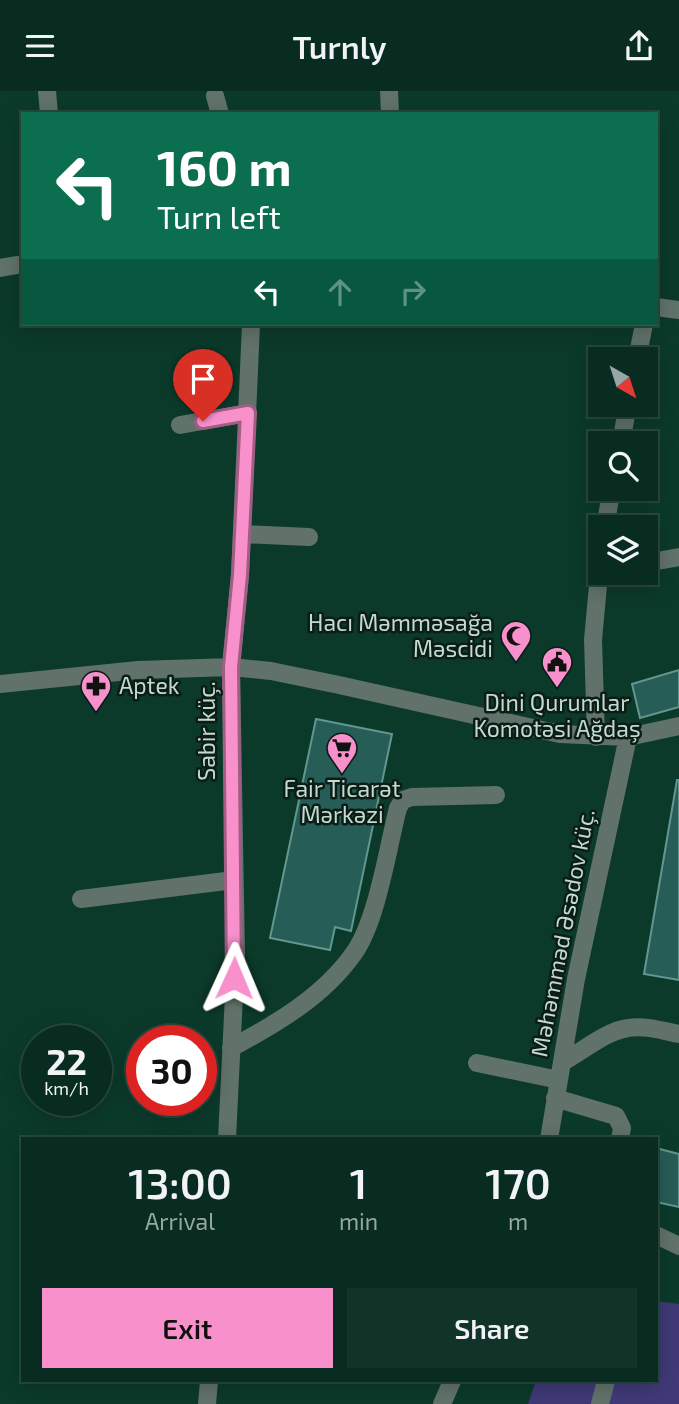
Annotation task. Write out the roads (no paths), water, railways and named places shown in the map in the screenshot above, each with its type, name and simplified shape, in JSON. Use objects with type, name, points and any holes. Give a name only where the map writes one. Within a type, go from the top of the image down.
[{"type":"street","points":[[47,91],[49,112]]},
{"type":"street","points":[[389,91],[390,112]]},
{"type":"street","points":[[0,268],[21,264]]},
{"type":"street","points":[[658,307],[679,310]]},
{"type":"street","name":"Sabir küç.","points":[[227,1137],[236,954],[231,667],[242,534],[251,326]]},
{"type":"street","points":[[639,347],[644,326]]},
{"type":"street","points":[[180,425],[248,413]]},
{"type":"street","points":[[242,534],[309,537]]},
{"type":"street","points":[[658,561],[679,557]]},
{"type":"street","points":[[596,737],[592,654],[599,585]]},
{"type":"street","points":[[0,684],[138,670],[231,667],[271,671],[560,734],[628,737],[679,726]]},
{"type":"street","name":"Məhəmməd Əsədov küç.","points":[[549,1137],[576,979],[628,737]]},
{"type":"street","points":[[231,1048],[276,1024],[322,988],[355,952],[370,918],[398,808],[403,800],[412,797],[496,795]]},
{"type":"street","points":[[81,899],[234,880]]},
{"type":"street","points":[[563,1062],[610,1035],[628,1028],[679,1034]]},
{"type":"street","points":[[477,1063],[557,1089],[616,1116],[622,1128],[620,1137]]},
{"type":"street","points":[[658,1236],[679,1246]]},
{"type":"street","points":[[207,1404],[209,1382]]},
{"type":"street","points":[[442,1404],[452,1382]]},
{"type":"street","points":[[600,1404],[606,1382]]},
{"type":"place","name":"Hacı Məmməsağa Məscidi","points":[[516,663]]},
{"type":"place","name":"Dini Qurumlar Komotəsi Ağdaş","points":[[557,689]]},
{"type":"place","name":"Aptek","points":[[96,713]]},
{"type":"place","name":"Fair Ticarət Mərkəzi","points":[[342,775]]}]
